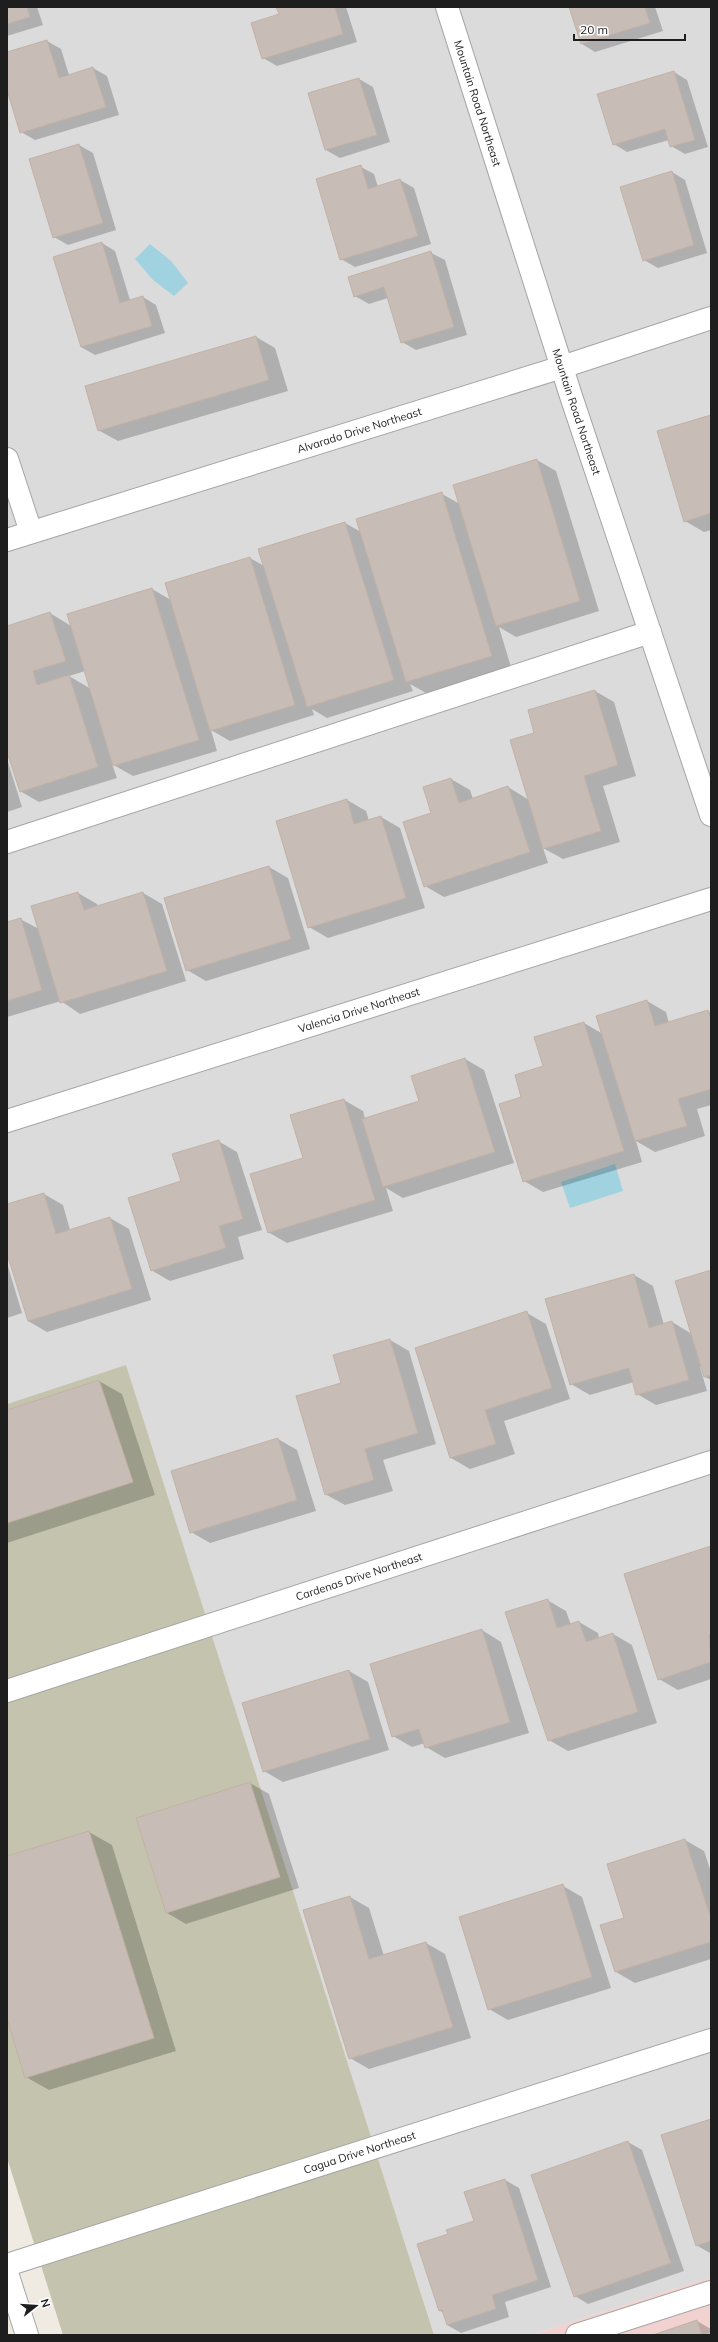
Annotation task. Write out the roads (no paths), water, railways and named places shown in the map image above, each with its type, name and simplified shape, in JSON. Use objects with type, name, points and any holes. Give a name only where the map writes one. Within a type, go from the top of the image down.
[{"type":"street","name":"Mountain Road Northeast","points":[[447,7],[562,367],[711,815]]},
{"type":"street","name":"Alvarado Drive Northeast","points":[[7,540],[562,367],[711,318]]},
{"type":"street","points":[[7,459],[31,532]]},
{"type":"street","points":[[7,842],[650,632]]},
{"type":"street","name":"Valencia Drive Northeast","points":[[7,1121],[711,899]]},
{"type":"street","name":"Cardenas Drive Northeast","points":[[7,1691],[711,1462]]},
{"type":"street","name":"Cagua Drive Northeast","points":[[7,2265],[711,2040]]},
{"type":"street","points":[[7,2273],[27,2335]]},
{"type":"street","points":[[576,2335],[711,2292]]},
{"type":"water","points":[[150,244],[171,261],[188,283],[174,296],[153,280],[135,259]]},
{"type":"water","points":[[615,1164],[623,1191],[570,1208],[561,1182]]}]
